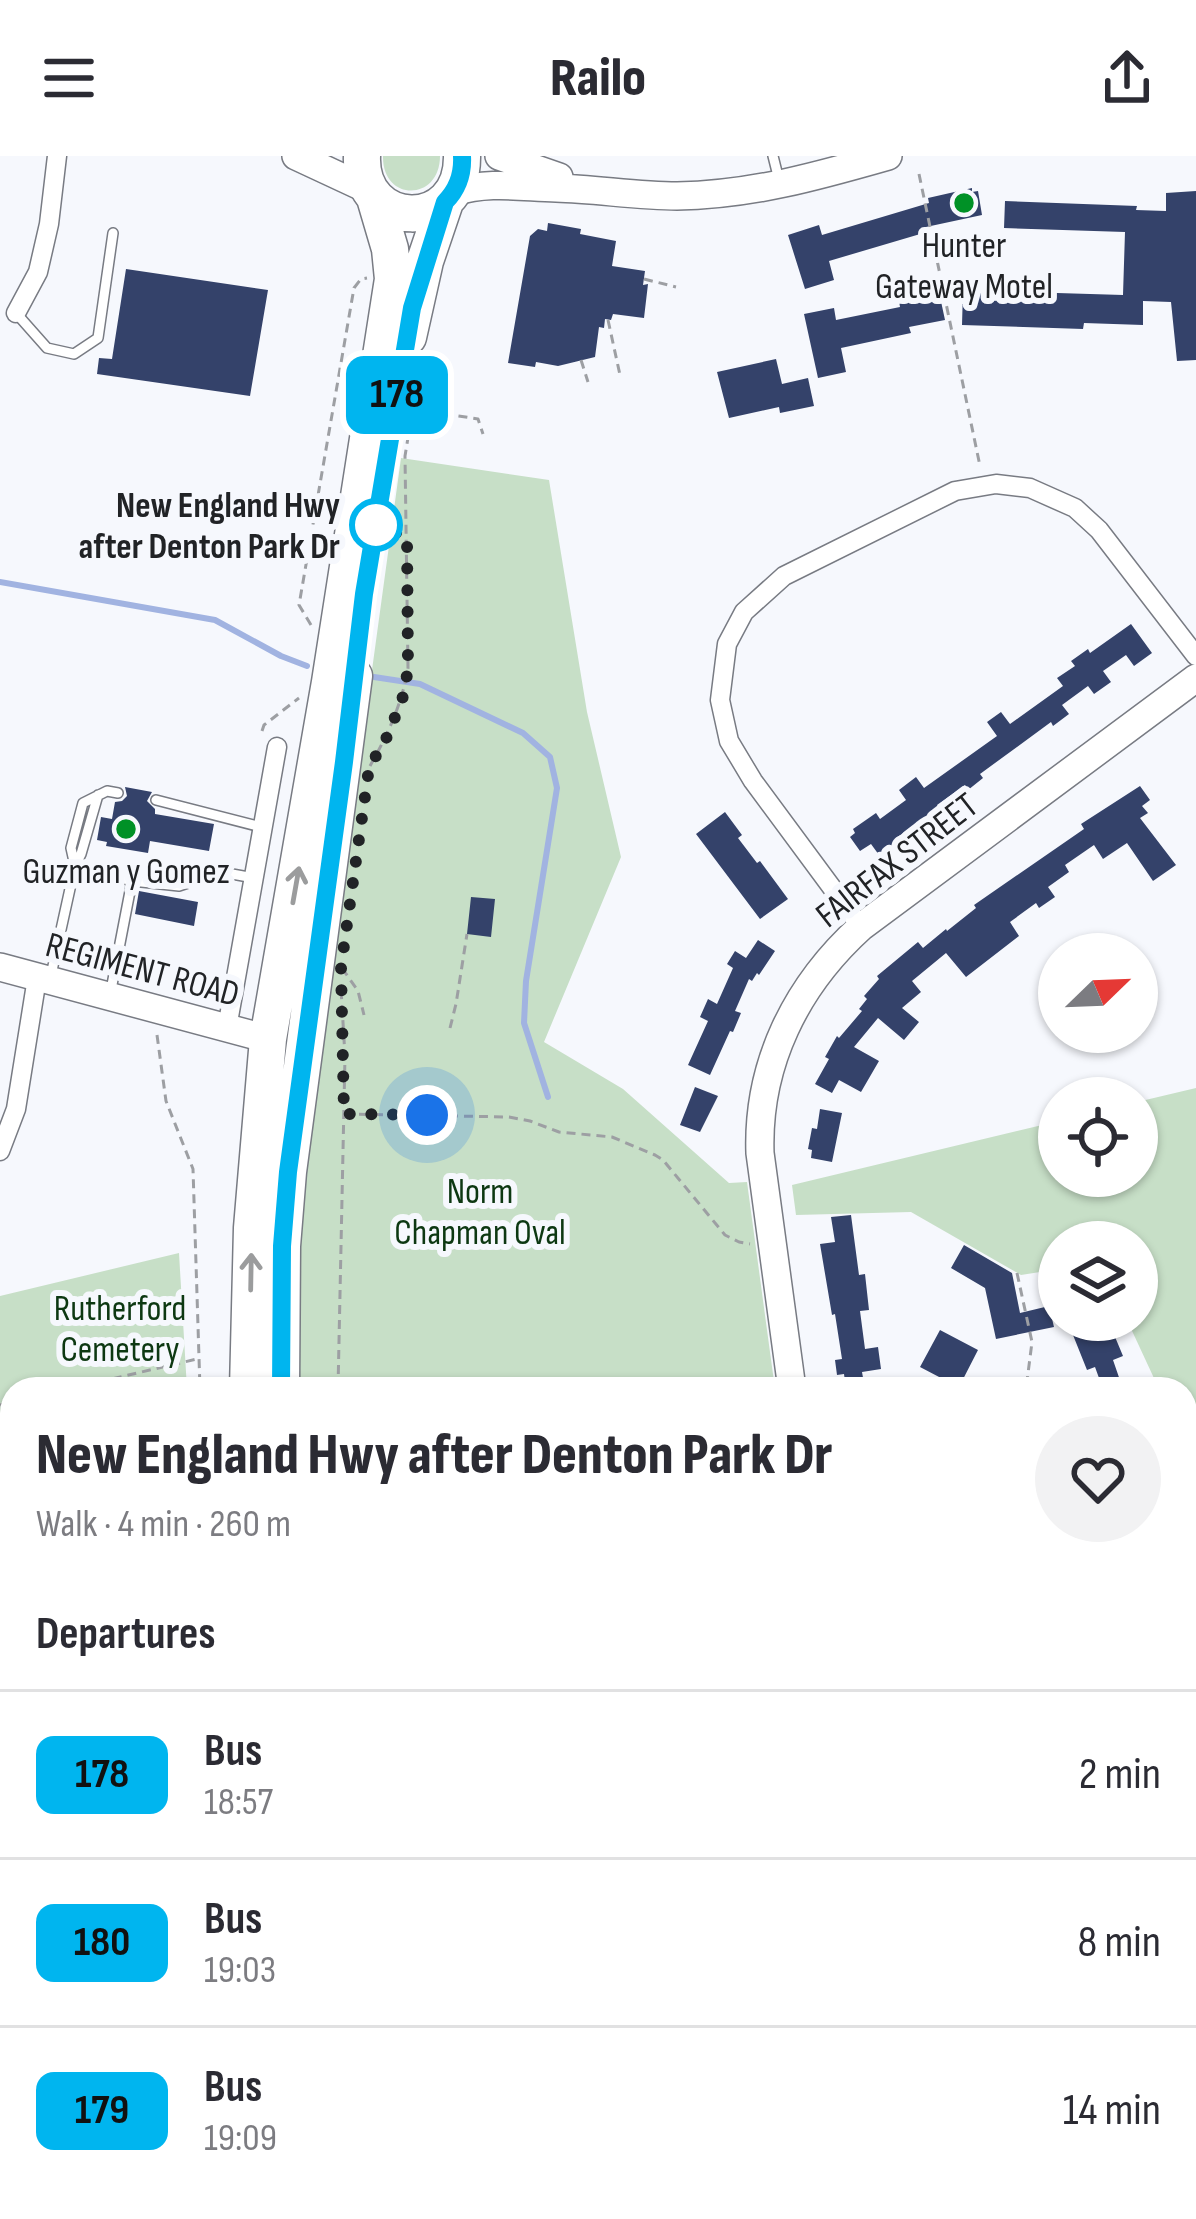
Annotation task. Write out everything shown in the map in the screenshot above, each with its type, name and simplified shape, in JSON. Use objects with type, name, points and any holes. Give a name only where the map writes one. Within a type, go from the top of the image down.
[{"type":"highway","points":[[369,182],[391,209],[409,214],[428,211],[454,183]]},
{"type":"highway","points":[[248,1377],[252,1228],[268,1039],[393,279],[390,249],[369,182]]},
{"type":"highway","points":[[281,1377],[288,1172],[364,594],[412,308],[454,183]]},
{"type":"highway","points":[[268,1039],[279,1040],[293,1023],[306,948],[324,912]]},
{"type":"street","points":[[16,313],[38,272],[57,156]]},
{"type":"street","points":[[296,156],[369,182]]},
{"type":"street","points":[[499,156],[579,187]]},
{"type":"street","points":[[454,183],[676,196],[781,186],[888,156]]},
{"type":"street","points":[[861,927],[753,781],[729,741],[720,700],[727,644],[744,612],[784,575],[946,494],[984,485],[1030,488],[1075,508],[1100,530],[1196,656]]},
{"type":"street","name":"FAIRFAX STREET","points":[[790,1377],[760,1153],[762,1102],[772,1063],[799,1000],[827,959],[861,927],[1196,678]]},
{"type":"street","points":[[227,1028],[278,747]]},
{"type":"street","name":"REGIMENT ROAD","points":[[0,967],[268,1039]]},
{"type":"street","points":[[0,1151],[16,1109],[43,979]]},
{"type":"lane","points":[[773,156],[781,186]]},
{"type":"lane","points":[[16,313],[47,348],[74,354],[98,338],[113,233]]},
{"type":"lane","points":[[43,979],[64,916],[75,866],[71,848],[82,803],[107,791],[118,793]]},
{"type":"lane","points":[[156,800],[263,828]]},
{"type":"lane","points":[[75,866],[132,881],[178,886],[221,872],[254,878]]},
{"type":"lane","points":[[110,996],[132,881]]},
{"type":"path","points":[[920,174],[984,485]]},
{"type":"path","points":[[318,637],[299,605],[354,288],[361,279],[374,277]]},
{"type":"path","points":[[644,279],[676,287]]},
{"type":"path","points":[[608,320],[620,375]]},
{"type":"path","points":[[369,768],[404,694],[408,668],[406,456],[423,349]]},
{"type":"path","points":[[581,360],[588,382]]},
{"type":"path","points":[[412,409],[478,419],[483,434]]},
{"type":"path","points":[[262,730],[312,688]]},
{"type":"path","points":[[450,1028],[467,934]]},
{"type":"path","points":[[338,1377],[344,1114],[341,967],[358,991],[364,1016]]},
{"type":"path","points":[[160,1009],[157,1030],[166,1101],[193,1169],[200,1377]]},
{"type":"path","points":[[344,1114],[509,1117],[559,1132],[612,1137],[663,1160],[725,1235],[752,1244]]},
{"type":"path","points":[[1017,1273],[1032,1342],[1028,1377]]},
{"type":"path","points":[[119,1377],[199,1358]]},
{"type":"green space","points":[[383,156],[440,156],[438,171],[422,188],[401,188],[391,182]]},
{"type":"green space","name":"Norm Chapman Oval","points":[[401,458],[549,480],[587,712],[621,857],[544,1042],[623,1089],[729,1183],[747,1182],[773,1377],[296,1377],[294,1293],[302,1182]]},
{"type":"green space","points":[[1196,1088],[1196,1377],[1153,1377],[1137,1341],[1158,1341],[1158,1221],[1038,1221],[1038,1272],[1021,1275],[911,1212],[796,1215],[792,1185],[1038,1126],[1038,1197],[1158,1197],[1158,1097]]},
{"type":"green space","name":"Rutherford Cemetery","points":[[179,1253],[186,1377],[0,1377],[0,1296]]},
{"type":"building","points":[[972,188],[978,191],[982,215],[926,227],[927,232],[829,261],[834,280],[805,289],[788,235],[819,225],[822,235],[929,203],[928,198]]},
{"type":"building","points":[[1196,191],[1196,360],[1177,361],[1171,302],[1143,301],[1143,325],[1084,323],[1083,329],[962,325],[963,290],[1123,295],[1125,232],[1004,228],[1005,201],[1166,211],[1166,193]]},
{"type":"building","points":[[548,223],[616,241],[612,266],[645,271],[644,318],[613,314],[611,320],[605,319],[604,328],[599,327],[595,357],[558,366],[508,363],[530,236],[538,229],[547,231]]},
{"type":"building","points":[[126,269],[268,290],[250,396],[97,374],[99,358],[112,359]]},
{"type":"building","points":[[939,292],[945,320],[909,327],[911,333],[841,348],[846,372],[818,378],[804,314],[834,308],[836,320],[900,307],[899,301]]},
{"type":"building","points":[[776,359],[782,384],[808,378],[814,406],[780,413],[779,407],[729,418],[717,372]]},
{"type":"building","points":[[1131,624],[1152,653],[1134,666],[1126,655],[1103,671],[1111,682],[1094,694],[1088,686],[1062,705],[1069,714],[980,774],[983,778],[968,790],[965,785],[937,805],[879,855],[871,844],[860,851],[850,837],[853,829],[876,813],[880,819],[906,800],[899,790],[916,777],[924,788],[997,736],[987,722],[1001,712],[1010,724],[1063,686],[1057,678],[1075,666],[1071,661]]},
{"type":"building","points":[[1140,786],[1150,800],[1142,806],[1148,813],[1140,818],[1176,865],[1153,881],[1127,843],[1103,859],[1094,845],[1065,865],[1069,872],[1048,887],[1055,897],[1039,908],[1036,903],[1010,922],[1019,936],[966,977],[946,953],[912,981],[921,992],[902,1008],[919,1022],[904,1040],[878,1018],[854,1047],[879,1061],[861,1092],[839,1080],[832,1093],[815,1084],[837,1036],[862,1011],[864,996],[877,976],[918,942],[923,948],[947,931],[974,905],[1084,829],[1081,824]]},
{"type":"building","points":[[125,787],[152,792],[147,801],[155,814],[214,824],[209,851],[150,841],[148,853],[97,840],[101,817],[112,819],[115,802],[127,796]]},
{"type":"building","points":[[725,812],[742,835],[738,838],[788,899],[760,919],[696,834]]},
{"type":"building","points":[[139,891],[198,902],[194,926],[135,914]]},
{"type":"building","points":[[471,897],[495,899],[491,937],[467,934]]},
{"type":"building","points":[[758,940],[775,951],[759,975],[749,979],[735,1011],[741,1013],[710,1075],[688,1065],[708,1021],[700,1017],[708,999],[717,1004],[735,951],[746,958]]},
{"type":"building","points":[[695,1087],[718,1096],[700,1132],[680,1125]]},
{"type":"building","points":[[820,1109],[842,1113],[832,1162],[811,1158],[808,1149]]},
{"type":"building","points":[[851,1215],[859,1275],[865,1274],[869,1310],[860,1311],[865,1349],[878,1347],[881,1369],[862,1372],[863,1377],[837,1375],[835,1360],[842,1359],[820,1244],[835,1242],[831,1217]]},
{"type":"building","points":[[964,1245],[1012,1273],[1020,1313],[1038,1309],[1038,1330],[996,1339],[985,1288],[951,1268]]},
{"type":"building","points":[[940,1330],[978,1350],[964,1377],[939,1377],[920,1367]]},
{"type":"building","points":[[1075,1341],[1117,1341],[1123,1356],[1113,1360],[1119,1377],[1099,1377],[1095,1367],[1087,1370]]},
{"type":"waterway","points":[[0,582],[215,620],[307,666]]},
{"type":"waterway","points":[[374,677],[420,684],[523,733],[550,757],[557,788],[526,981],[524,1023],[548,1097]]},
{"type":"bus line","name":"178","points":[[281,1377],[288,1172],[364,594],[412,308],[445,202],[460,177],[462,156]]},
{"type":"place","name":"Hunter Gateway Motel","points":[[964,203]]},
{"type":"place","name":"New England Hwy after Denton Park Dr","points":[[376,525]]},
{"type":"place","name":"Guzman y Gomez","points":[[126,829]]},
{"type":"route","points":[[376,525],[407,537],[410,658],[404,694],[369,768],[341,967],[344,1114],[427,1115]]}]
